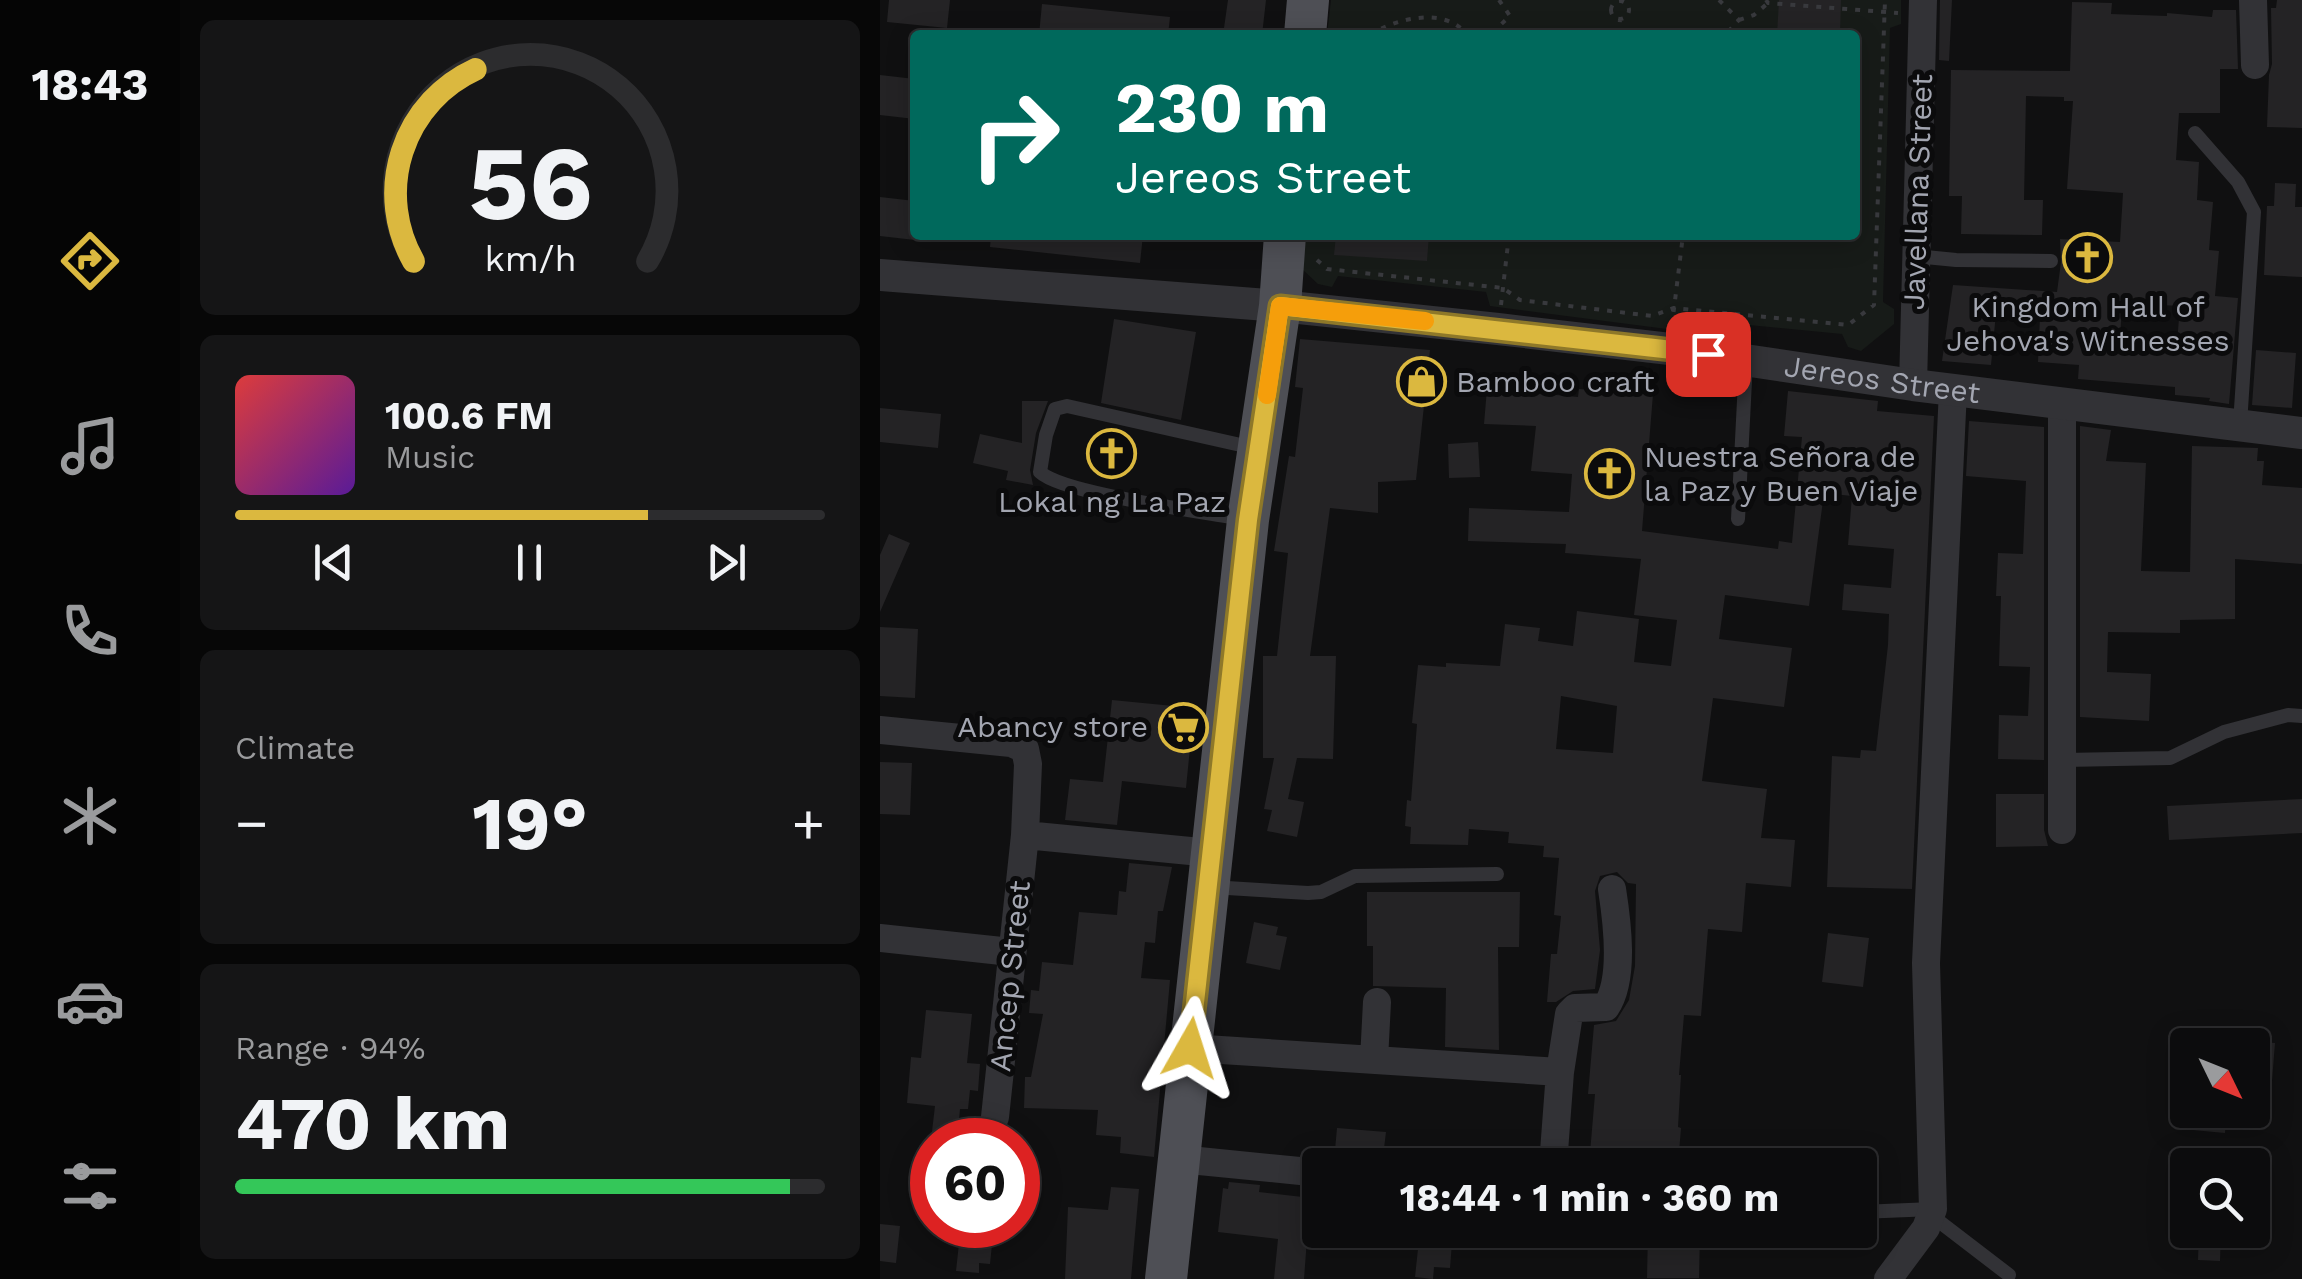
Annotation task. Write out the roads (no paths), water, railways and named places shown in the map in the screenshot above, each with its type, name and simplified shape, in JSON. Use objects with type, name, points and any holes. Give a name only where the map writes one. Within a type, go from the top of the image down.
[{"type":"main road","points":[[1305,30],[1308,0]]},
{"type":"main road","points":[[1166,1279],[1248,520],[1280,306],[1285,240]]},
{"type":"street","points":[[2254,0],[2255,65]]},
{"type":"street","name":"Javellana Street","points":[[1912,7],[1916,256],[1913,385]]},
{"type":"street","name":"Jereos Street","points":[[880,275],[1280,306],[1651,346],[1913,385],[2302,433]]},
{"type":"street","points":[[1888,1279],[1933,1212],[1926,963],[1953,390]]},
{"type":"street","points":[[2062,404],[2062,830]]},
{"type":"street","name":"Ancep Street","points":[[880,730],[1011,743],[1025,750],[1025,835],[995,1116]]},
{"type":"street","points":[[1025,835],[1209,870]]},
{"type":"street","points":[[1555,1148],[1569,1014],[1575,1008],[1606,1007],[1612,997],[1619,933],[1612,889]]},
{"type":"street","points":[[880,938],[1011,952]]},
{"type":"street","points":[[1374,1060],[1377,1002]]},
{"type":"street","points":[[1190,1048],[1560,1072]]},
{"type":"street","points":[[1179,1159],[1302,1172]]},
{"type":"lane","points":[[2195,133],[2238,182],[2254,212],[2240,425]]},
{"type":"lane","points":[[1916,256],[2051,262]]},
{"type":"lane","points":[[1738,520],[1746,361]]},
{"type":"lane","points":[[1248,520],[1104,494],[1051,480],[1040,472],[1042,455],[1055,410],[1068,406],[1260,449]]},
{"type":"lane","points":[[2064,760],[2170,758],[2224,732],[2288,715],[2302,716]]},
{"type":"lane","points":[[1209,870],[1308,893],[1321,892],[1355,876],[1496,874]]},
{"type":"lane","points":[[1877,1212],[1933,1212],[2009,1275]]},
{"type":"place","name":"Kingdom Hall of Jehova's Witnesses","points":[[2088,258]]},
{"type":"place","name":"Bamboo craft","points":[[1421,382]]},
{"type":"place","name":"Lokal ng La Paz","points":[[1112,453]]},
{"type":"place","name":"Nuestra Señora de la Paz y Buen Viaje","points":[[1609,474]]},
{"type":"place","name":"Abancy store","points":[[1183,727]]}]
